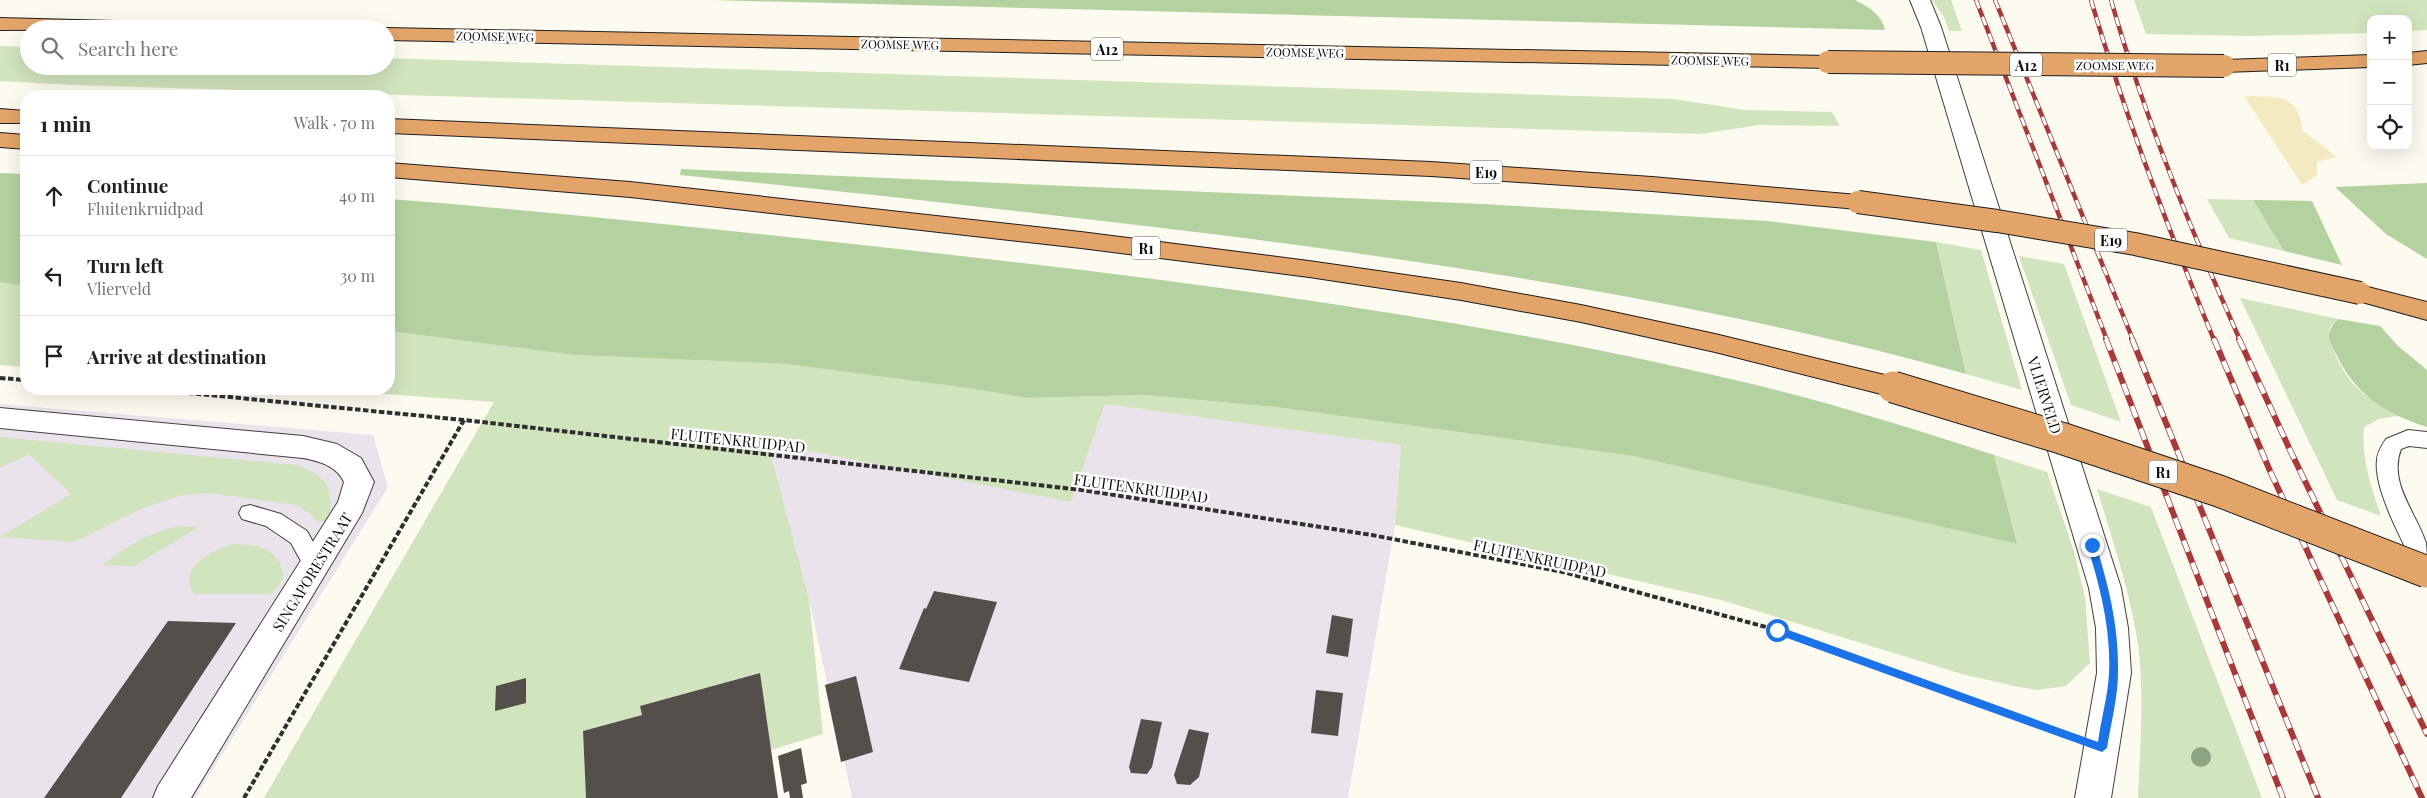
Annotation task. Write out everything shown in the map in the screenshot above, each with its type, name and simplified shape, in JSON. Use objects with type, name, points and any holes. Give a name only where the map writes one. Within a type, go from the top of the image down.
[{"type":"highway","points":[[0,24],[20,25]]},
{"type":"highway","name":"ZOOMSE WEG","points":[[395,34],[1828,62],[2224,66]]},
{"type":"highway","points":[[2412,59],[2427,58]]},
{"type":"highway","name":"R1","points":[[2224,66],[2367,61]]},
{"type":"highway","points":[[0,116],[20,117]]},
{"type":"highway","name":"E19","points":[[395,126],[1549,176],[1858,202],[1990,220],[2136,244],[2235,264],[2360,293],[2427,311]]},
{"type":"highway","points":[[0,140],[20,142]]},
{"type":"highway","name":"R1","points":[[395,170],[583,184],[960,226],[1206,255],[1533,304],[1771,355],[1893,387],[2061,438],[2219,491],[2427,572]]},
{"type":"street","name":"VLIERVELD","points":[[1920,0],[1931,27],[2105,588],[2112,628],[2114,673],[2094,798]]},
{"type":"street","name":"SINGAPORESTRAAT","points":[[0,418],[303,447],[327,452],[351,466],[359,482],[352,505],[171,798]]},
{"type":"lane","points":[[2427,440],[2408,438],[2393,444],[2387,459],[2389,486],[2427,568]]},
{"type":"lane","points":[[250,513],[273,520],[299,537],[315,566]]},
{"type":"path","points":[[0,378],[20,380]]},
{"type":"path","name":"FLUITENKRUIDPAD","points":[[209,395],[464,420],[1082,490],[1372,535],[1563,572],[1777,630],[2102,748]]},
{"type":"path","points":[[244,798],[464,420]]},
{"type":"shaded area","points":[[0,404],[373,435],[388,487],[195,798],[0,798]]},
{"type":"shaded area","points":[[1105,404],[1401,445],[1395,525],[1348,798],[852,798],[809,599],[768,443],[1071,501]]},
{"type":"green space","points":[[710,0],[1855,0],[1865,5],[1877,15],[1885,30]]},
{"type":"green space","points":[[1932,0],[1951,0],[1962,31],[1949,31],[1944,17]]},
{"type":"green space","points":[[2134,0],[2427,0],[2427,30],[2412,31],[2412,15],[2367,15],[2367,33],[2251,36],[2146,34]]},
{"type":"green space","points":[[0,46],[20,47],[20,75],[395,75],[395,58],[1674,99],[1745,110],[1832,112],[1840,126],[1759,125],[1700,134],[395,95],[395,90],[239,90],[0,81]]},
{"type":"green space","points":[[681,169],[1482,204],[1767,221],[1936,242],[1966,374],[1782,328],[1596,291],[1502,275],[1220,235],[680,175]]},
{"type":"green space","points":[[0,173],[20,174],[20,285],[0,282]]},
{"type":"green space","points":[[2427,183],[2427,259],[2386,234],[2335,187]]},
{"type":"green space","points":[[2207,199],[2253,200],[2284,251],[2229,238]]},
{"type":"green space","points":[[395,200],[730,231],[1136,277],[1337,304],[1437,320],[1636,358],[1800,396],[1898,424],[1994,455],[2017,544],[1633,456],[1275,407],[1146,395],[1026,398],[974,389],[787,364],[574,355],[395,332]]},
{"type":"green space","points":[[2253,200],[2312,201],[2342,265],[2284,251]]},
{"type":"green space","points":[[1936,242],[1981,250],[2022,390],[1966,374]]},
{"type":"green space","points":[[2019,256],[2064,264],[2121,422],[2071,405]]},
{"type":"green space","points":[[0,282],[20,285],[20,367],[0,365]]},
{"type":"green space","points":[[2240,298],[2338,319],[2331,327],[2329,334],[2333,350],[2342,368],[2361,391],[2397,416],[2379,419],[2364,427],[2365,461],[2381,516],[2337,500]]},
{"type":"green space","points":[[2338,319],[2380,326],[2398,346],[2427,370],[2427,427],[2385,409],[2373,401],[2352,380],[2333,348],[2329,336],[2331,328]]},
{"type":"green space","points":[[395,332],[574,355],[787,364],[974,389],[1026,398],[1146,395],[1275,407],[1633,456],[2017,544],[1994,455],[2047,472],[2073,548],[2085,597],[2090,663],[2066,686],[2037,690],[2014,686],[1962,674],[1721,600],[1395,525],[1401,445],[1105,404],[1071,502],[768,443],[809,599],[823,734],[771,750],[759,673],[641,706],[642,715],[583,731],[586,798],[264,798],[494,402],[395,395]]},
{"type":"green space","points":[[0,437],[297,465],[316,474],[326,485],[330,499],[330,520],[317,522],[312,515],[297,505],[209,493],[182,495],[143,508],[74,542],[0,537],[71,494],[29,454],[0,468]]},
{"type":"green space","points":[[2097,489],[2151,507],[2262,798],[2138,798],[2141,744],[2139,652],[2127,590]]},
{"type":"green space","points":[[176,526],[199,527],[134,566],[103,565],[137,541]]},
{"type":"green space","points":[[232,544],[246,544],[258,547],[275,556],[281,567],[283,578],[271,594],[194,594],[189,576],[198,562],[215,551]]},
{"type":"sand","points":[[2244,96],[2275,97],[2290,103],[2296,109],[2300,118],[2302,130],[2337,157],[2317,162],[2317,175],[2302,185]]},
{"type":"building","points":[[934,591],[997,602],[969,682],[899,669],[924,608],[926,609]]},
{"type":"building","points":[[1332,615],[1353,619],[1348,657],[1326,653]]},
{"type":"building","points":[[168,621],[236,623],[121,798],[44,798]]},
{"type":"building","points":[[760,673],[778,798],[586,798],[583,731],[642,715],[640,706]]},
{"type":"building","points":[[856,676],[873,752],[841,762],[825,685]]},
{"type":"building","points":[[526,678],[526,703],[495,711],[496,686]]},
{"type":"building","points":[[1316,690],[1343,693],[1338,736],[1311,733]]},
{"type":"building","points":[[1141,719],[1162,722],[1152,767],[1147,774],[1131,773],[1129,767]]},
{"type":"building","points":[[1189,729],[1209,733],[1199,777],[1190,785],[1177,784],[1174,775]]},
{"type":"building","points":[[801,748],[807,783],[801,785],[803,798],[790,798],[789,791],[784,793],[778,756]]},
{"type":"railway","points":[[1976,0],[2107,340]]},
{"type":"railway","points":[[1995,0],[2133,340]]},
{"type":"railway","points":[[2091,0],[2148,172],[2214,340]]},
{"type":"railway","points":[[2111,0],[2153,130],[2240,340]]},
{"type":"railway","points":[[2106,339],[2283,798]]},
{"type":"railway","points":[[2132,339],[2318,798]]},
{"type":"railway","points":[[2214,339],[2270,471],[2422,798]]},
{"type":"railway","points":[[2239,339],[2290,450],[2427,734]]},
{"type":"route","points":[[1777,630],[2102,748],[2114,673],[2112,628],[2105,588],[2092,545]]}]
